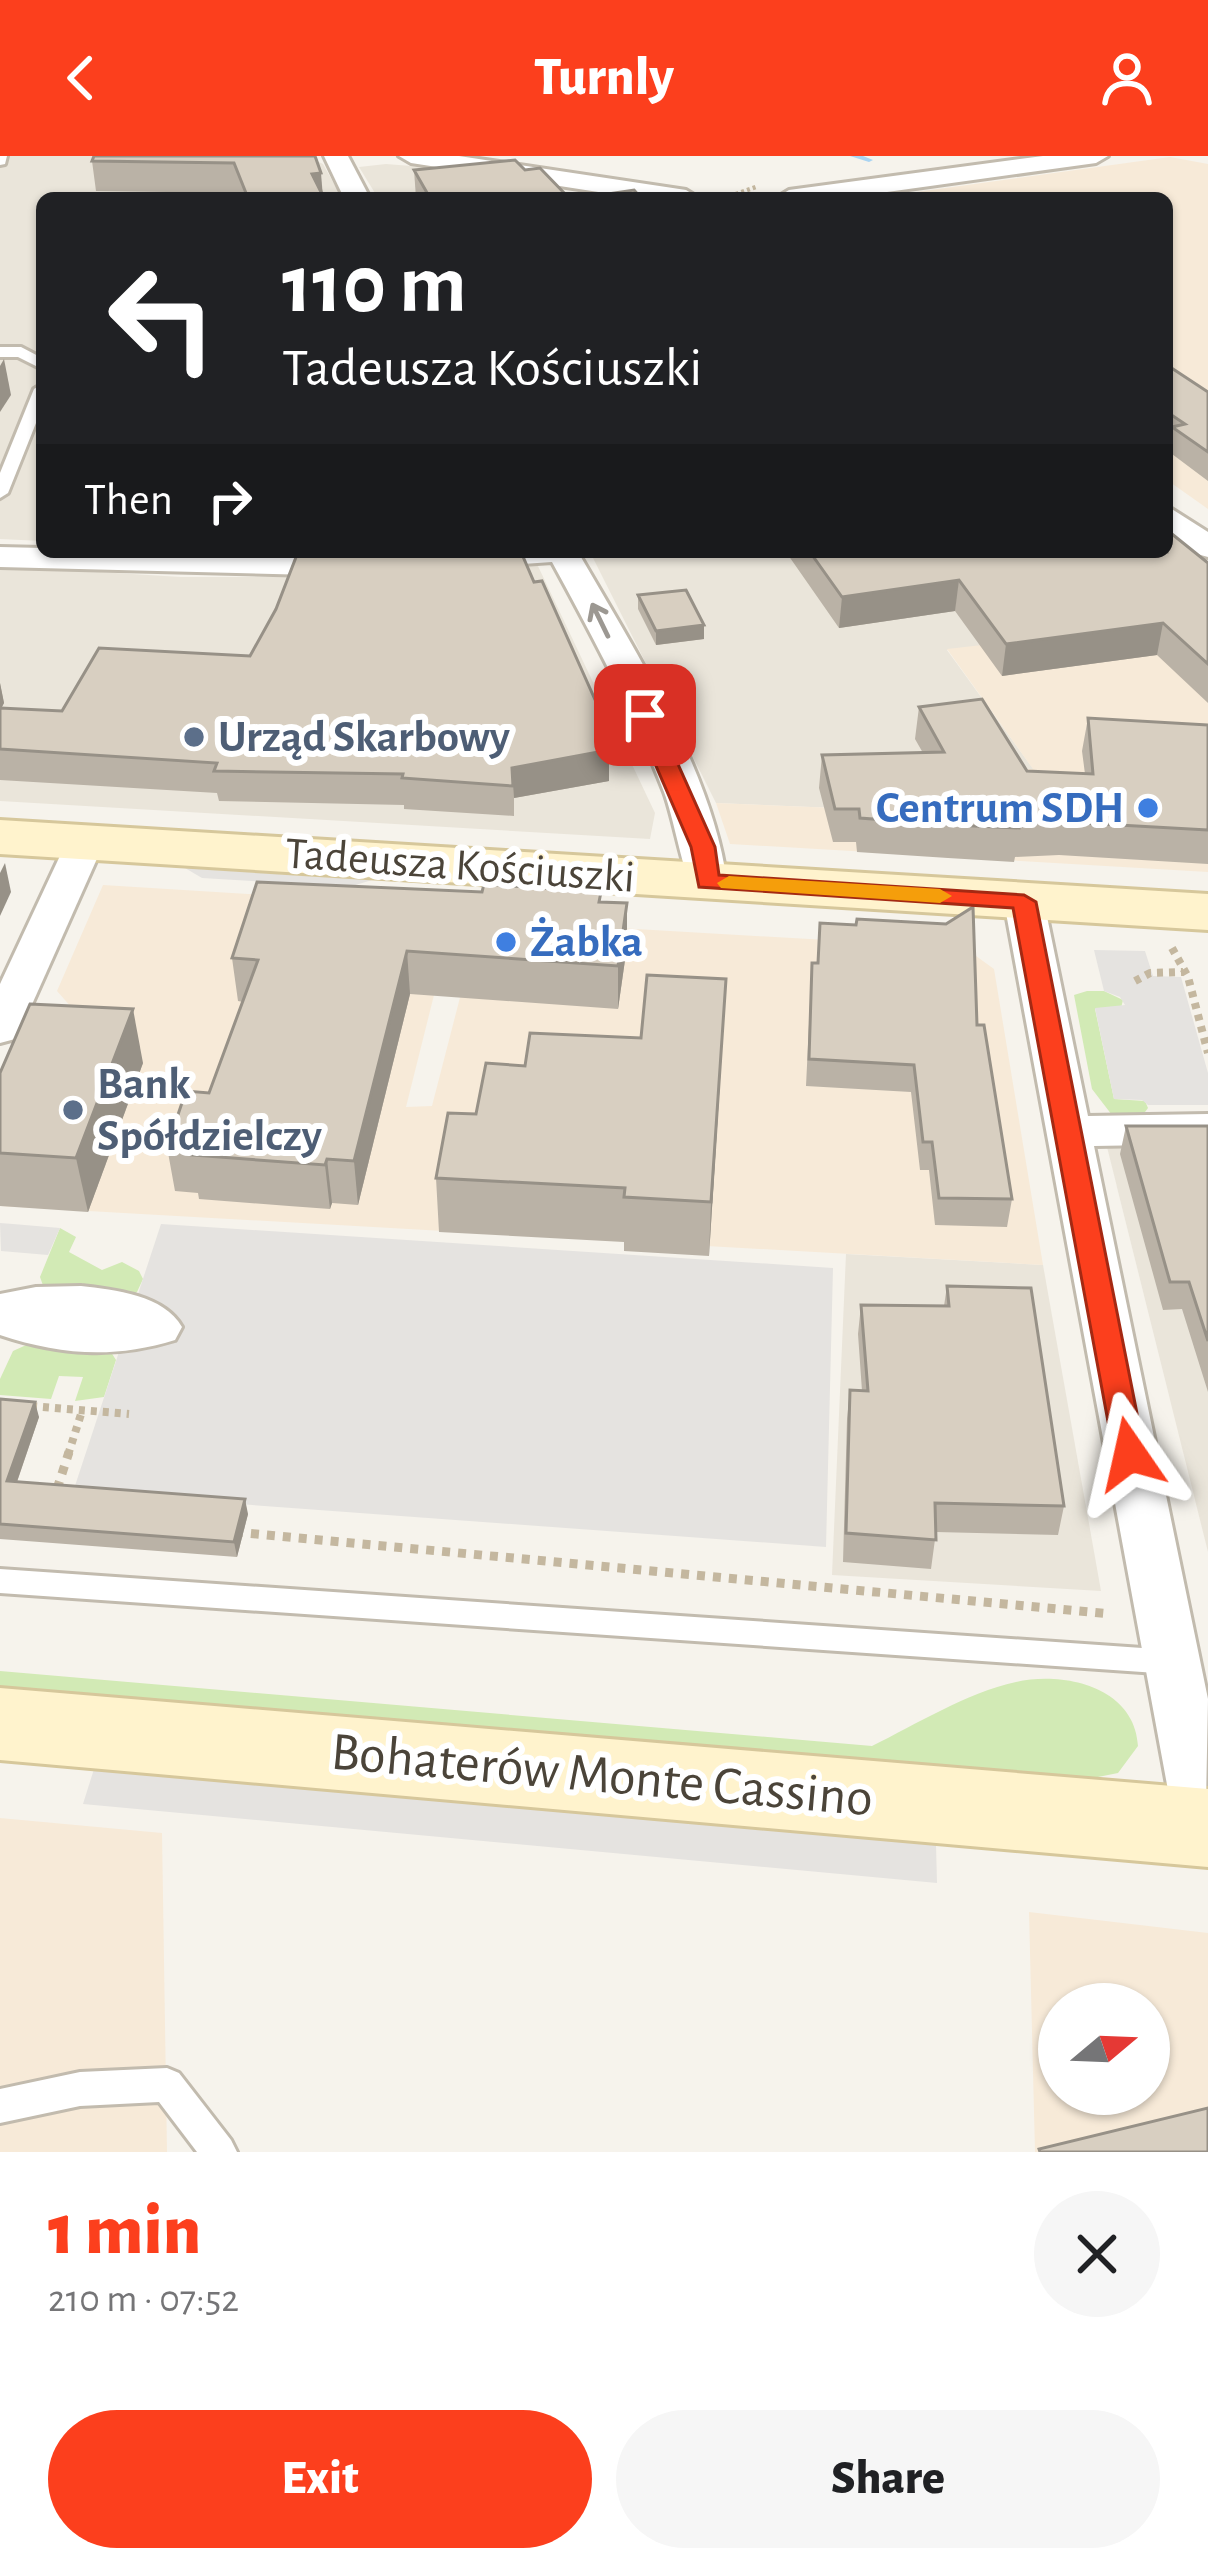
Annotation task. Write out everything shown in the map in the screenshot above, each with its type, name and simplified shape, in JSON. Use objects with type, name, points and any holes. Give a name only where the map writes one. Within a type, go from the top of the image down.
[{"type":"street","points":[[336,156],[354,192]]},
{"type":"street","points":[[411,156],[647,192]]},
{"type":"street","points":[[833,192],[1096,156]]},
{"type":"street","points":[[1173,521],[1208,547]]},
{"type":"street","points":[[0,557],[276,567],[374,565]]},
{"type":"street","points":[[436,560],[468,558]]},
{"type":"street","points":[[565,558],[595,609],[683,794],[708,863],[707,882]]},
{"type":"street","name":"Tadeusza Kościuszki","points":[[0,837],[1024,902],[1190,929]]},
{"type":"street","points":[[0,1029],[85,843]]},
{"type":"street","points":[[1024,902],[1067,1131],[1189,1658],[1206,1828]]},
{"type":"street","points":[[1067,1131],[1208,1129]]},
{"type":"street","name":"Bohaterów Monte Cassino","points":[[0,1724],[1206,1828]]},
{"type":"lane","points":[[0,352],[36,357]]},
{"type":"lane","points":[[0,493],[36,403]]},
{"type":"lane","points":[[0,1581],[1189,1658]]},
{"type":"lane","points":[[0,2106],[80,2089],[167,2085],[219,2152]]},
{"type":"path","points":[[1190,929],[1183,972],[1207,1048]]},
{"type":"path","points":[[1136,981],[1150,973],[1183,972]]},
{"type":"path","points":[[1191,990],[1208,990]]},
{"type":"path","points":[[20,1406],[129,1414]]},
{"type":"path","points":[[54,1496],[82,1411]]},
{"type":"path","points":[[211,1531],[1111,1614]]},
{"type":"shaded area","points":[[0,156],[307,156],[323,164],[339,192],[36,192],[36,541],[0,539]]},
{"type":"shaded area","points":[[1170,157],[1208,164],[1208,509],[1173,484],[1173,192],[916,192]]},
{"type":"shaded area","points":[[359,167],[449,169],[539,192],[374,192]]},
{"type":"shaded area","points":[[593,558],[951,558],[1030,640],[947,650],[1034,770],[935,812],[716,803]]},
{"type":"shaded area","points":[[537,564],[655,813],[650,839],[0,801],[0,566],[181,577],[330,577]]},
{"type":"shaded area","points":[[1208,592],[1208,872],[730,844],[716,803],[934,812],[932,774],[1033,769],[947,649],[1028,640]]},
{"type":"shaded area","points":[[185,868],[372,880],[349,887],[202,878]]},
{"type":"shaded area","points":[[103,885],[456,907],[406,1107],[432,1106],[480,920],[965,948],[994,969],[1043,1265],[0,1206],[0,1122],[72,1008],[57,991]]},
{"type":"shaded area","points":[[1094,950],[1145,951],[1153,976],[1181,977],[1208,1073],[1208,1105],[1148,1105],[1142,1100],[1114,1099],[1095,1008],[1125,1005],[1120,997],[1104,991]]},
{"type":"shaded area","points":[[1208,1140],[1208,1552],[1106,1143]]},
{"type":"shaded area","points":[[0,1223],[60,1228],[48,1255],[1,1251]]},
{"type":"shaded area","points":[[161,1224],[833,1268],[826,1547],[73,1492]]},
{"type":"shaded area","points":[[846,1254],[1043,1265],[1101,1591],[832,1575]]},
{"type":"shaded area","points":[[94,1769],[936,1845],[937,1883],[83,1804]]},
{"type":"shaded area","points":[[0,1818],[162,1833],[167,2152],[0,2152]]},
{"type":"shaded area","points":[[1029,1912],[1208,1933],[1208,2152],[1035,2152]]},
{"type":"green space","points":[[1104,991],[1123,1000],[1121,1008],[1095,1009],[1114,1099],[1145,1101],[1148,1108],[1142,1116],[1115,1119],[1092,1089],[1074,995]]},
{"type":"green space","points":[[60,1228],[76,1237],[69,1252],[102,1270],[122,1262],[139,1271],[143,1279],[137,1292],[128,1298],[45,1291],[40,1277]]},
{"type":"green space","points":[[35,1341],[109,1349],[116,1360],[104,1397],[75,1401],[83,1377],[59,1376],[51,1399],[0,1395],[0,1379],[13,1351]]},
{"type":"green space","points":[[0,1671],[872,1746],[979,1694],[1016,1682],[1055,1679],[1111,1697],[1134,1726],[1138,1746],[1118,1773],[1088,1779],[0,1686]]},
{"type":"building","points":[[94,156],[315,156],[321,173],[312,174],[321,192],[246,192],[234,163],[92,161]]},
{"type":"building","points":[[515,160],[525,170],[540,168],[563,192],[427,192],[414,170]]},
{"type":"building","points":[[1173,369],[1208,392],[1208,452],[1173,428],[1185,424],[1173,416]]},
{"type":"building","points":[[1173,535],[1208,563],[1208,664],[1163,623],[1006,644],[959,580],[842,597],[814,558],[1173,558]]},
{"type":"building","points":[[296,558],[524,558],[534,582],[542,581],[609,731],[609,750],[512,768],[513,786],[402,778],[403,774],[214,771],[217,763],[0,749],[0,708],[62,711],[99,648],[250,656],[276,609]]},
{"type":"building","points":[[686,590],[704,625],[656,631],[638,595]]},
{"type":"building","points":[[982,699],[1027,771],[1093,774],[1088,718],[1208,725],[1208,830],[1065,822],[1019,823],[1019,828],[952,825],[860,818],[859,809],[835,809],[822,755],[944,752],[919,707]]},
{"type":"building","points":[[257,882],[482,892],[484,884],[601,892],[599,902],[627,903],[618,966],[407,951],[354,1161],[327,1159],[325,1165],[192,1155],[195,1149],[167,1147],[186,1091],[209,1093],[258,960],[232,958]]},
{"type":"building","points":[[973,907],[977,1025],[984,1025],[1012,1199],[939,1198],[932,1142],[923,1142],[914,1065],[809,1059],[812,963],[818,963],[820,923],[856,925],[857,919],[946,924]]},
{"type":"building","points":[[647,975],[726,979],[711,1202],[624,1197],[625,1188],[436,1178],[448,1113],[476,1114],[486,1063],[525,1066],[530,1033],[641,1038]]},
{"type":"building","points":[[30,1004],[133,1009],[76,1158],[0,1153],[0,1073]]},
{"type":"building","points":[[1126,1126],[1208,1126],[1208,1341],[1189,1282],[1170,1282]]},
{"type":"building","points":[[947,1286],[1031,1288],[1064,1506],[935,1503],[936,1540],[846,1533],[850,1390],[868,1391],[861,1305],[949,1306]]},
{"type":"building","points":[[0,1399],[35,1402],[7,1481],[245,1499],[234,1542],[0,1524]]},
{"type":"building","points":[[1208,2108],[1208,2152],[1039,2149]]},
{"type":"waterway","points":[[854,156],[869,160]]},
{"type":"slow traffic","points":[[729,883],[940,896]]},
{"type":"place","name":"Urząd Skarbowy","points":[[194,737]]},
{"type":"place","name":"Centrum SDH","points":[[1148,808]]},
{"type":"place","name":"Żabka","points":[[506,942]]},
{"type":"place","name":"Bank Spółdzielczy","points":[[73,1110]]},
{"type":"route","points":[[645,715],[703,847],[707,882],[1024,902],[1130,1454]]}]
